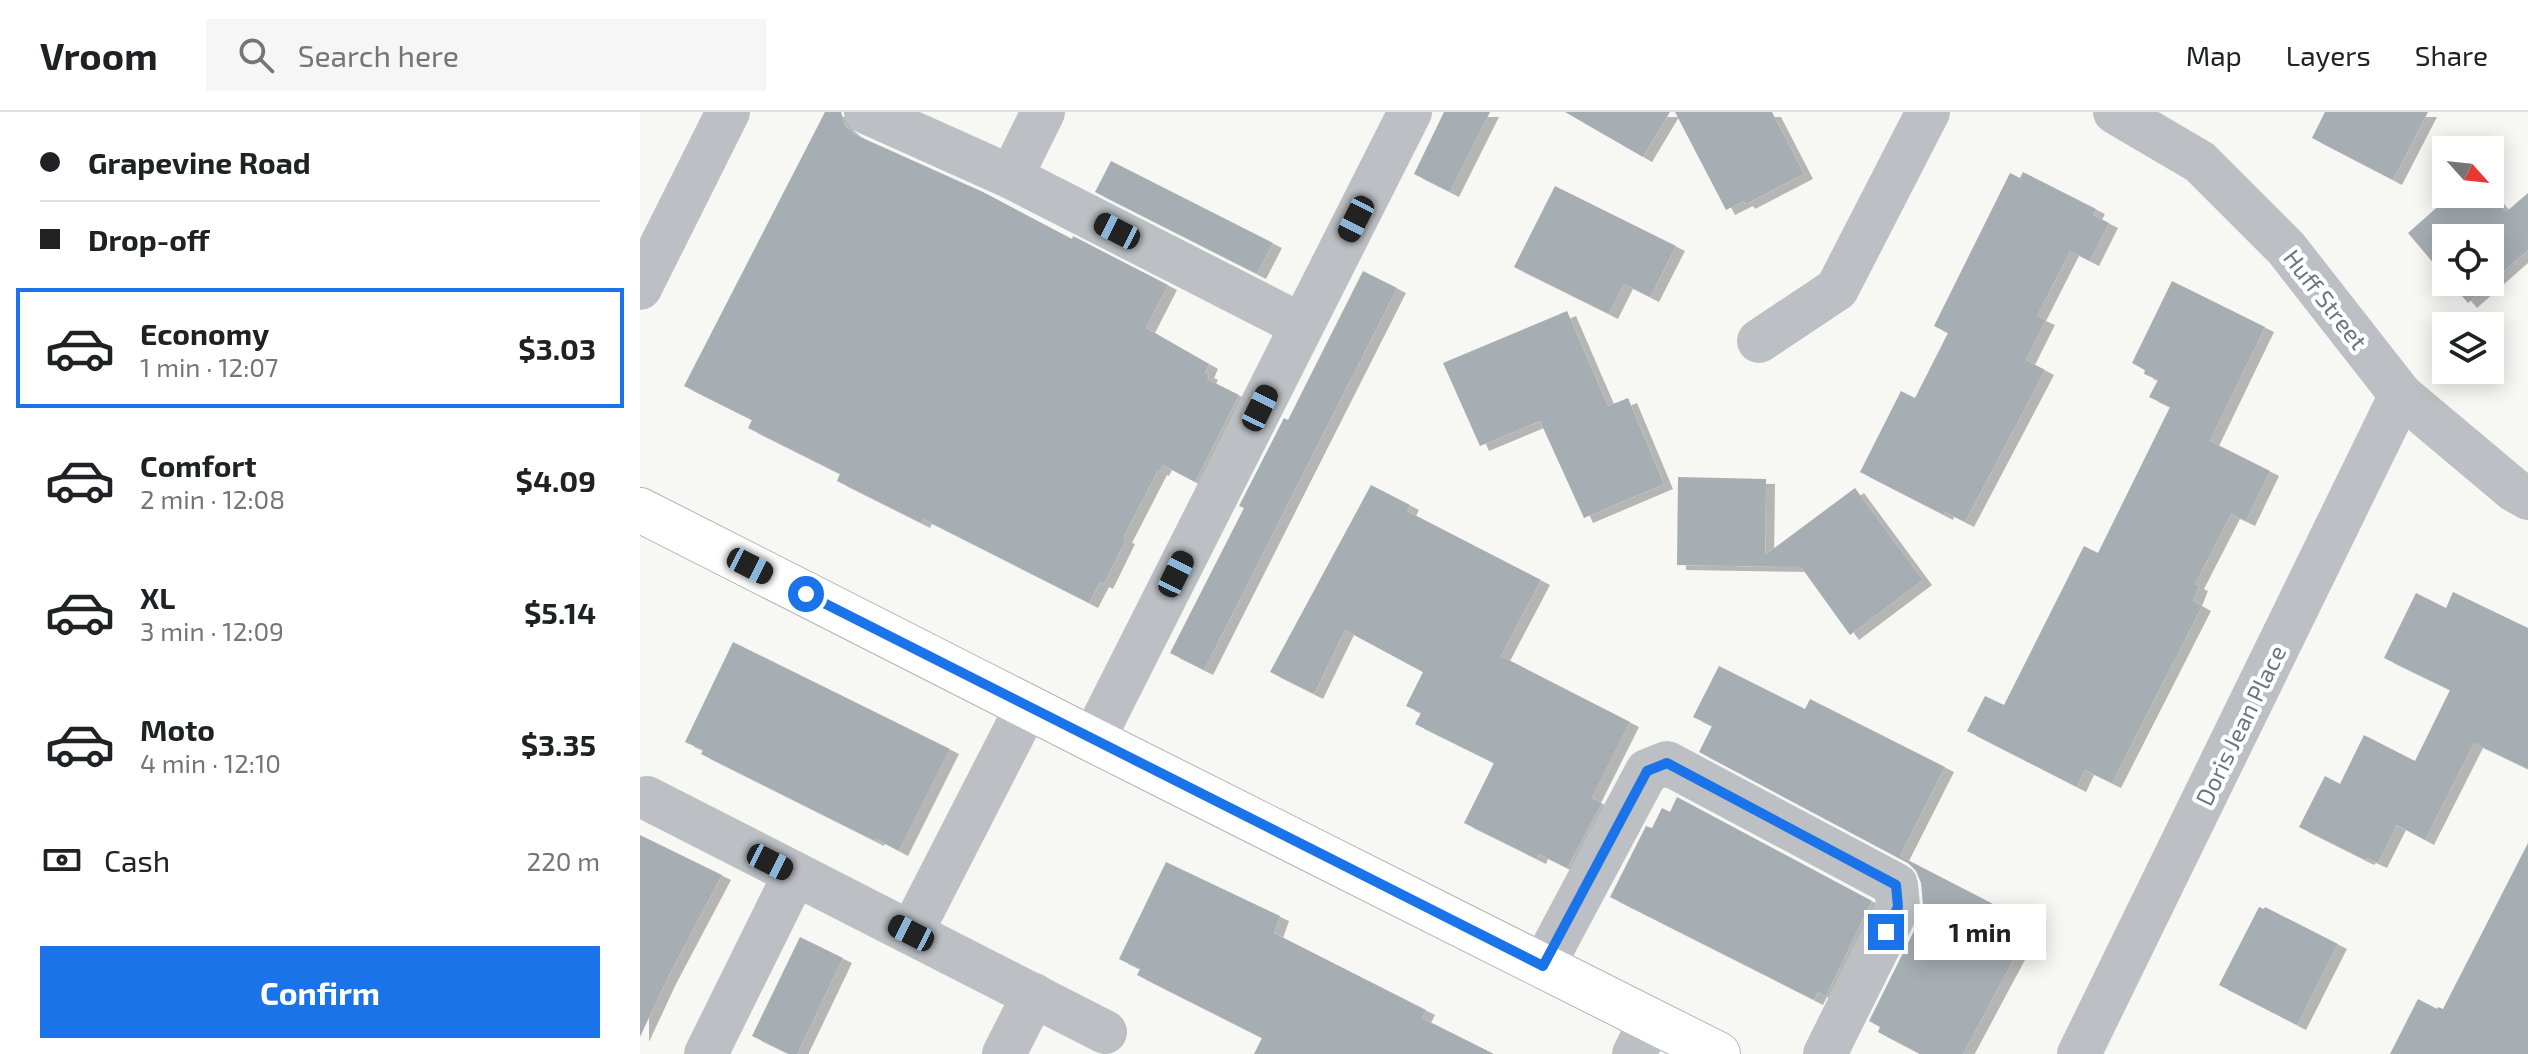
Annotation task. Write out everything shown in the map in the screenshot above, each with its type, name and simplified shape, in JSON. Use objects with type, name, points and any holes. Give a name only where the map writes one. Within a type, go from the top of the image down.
[{"type":"main road","points":[[640,510],[1543,966],[1642,1037],[1718,1054]]},
{"type":"street","points":[[640,288],[728,112]]},
{"type":"street","points":[[866,112],[1011,177],[1301,325]]},
{"type":"street","points":[[1011,177],[1043,112]]},
{"type":"street","points":[[1093,740],[1410,112]]},
{"type":"street","points":[[1759,341],[1837,289],[1928,112]]},
{"type":"street","name":"Huff Street","points":[[2115,112],[2200,162],[2286,248],[2401,395],[2514,490],[2528,498]]},
{"type":"street","name":"Doris Jean Place","points":[[2079,1054],[2401,395]]},
{"type":"street","points":[[911,933],[1027,707]]},
{"type":"street","points":[[1543,966],[1647,771],[1667,763],[1896,885],[1898,907],[1825,1054]]},
{"type":"street","points":[[647,798],[1105,1032]]},
{"type":"street","points":[[706,1054],[795,874]]},
{"type":"street","points":[[1004,1054],[1034,995]]},
{"type":"building","points":[[825,112],[841,112],[845,126],[856,135],[983,192],[1168,285],[1146,328],[1209,364],[1205,373],[1209,375],[1207,379],[1239,395],[1195,482],[1163,465],[1158,470],[1123,538],[1126,539],[1104,584],[1100,582],[1089,603],[923,519],[921,523],[837,481],[840,474],[748,428],[752,420],[684,386]]},
{"type":"building","points":[[1444,112],[1490,112],[1450,192],[1414,174]]},
{"type":"building","points":[[1565,112],[1670,112],[1643,157]]},
{"type":"building","points":[[1675,112],[1772,112],[1804,174],[1746,204],[1744,201],[1726,210]]},
{"type":"building","points":[[2325,112],[2428,112],[2393,180],[2312,138]]},
{"type":"building","points":[[1111,161],[1273,243],[1257,274],[1095,192]]},
{"type":"building","points":[[2023,172],[2096,209],[2093,215],[2109,223],[2090,261],[2070,251],[2037,316],[2046,320],[2026,360],[2045,370],[1965,522],[1945,512],[1944,515],[1860,472],[1901,391],[1915,398],[1948,333],[1934,326],[2010,173],[2020,178]]},
{"type":"building","points":[[1555,186],[1676,246],[1650,297],[1624,284],[1609,314],[1514,267]]},
{"type":"building","points":[[2528,193],[2528,250],[2504,271],[2504,224],[2432,224],[2432,261],[2408,233],[2436,208],[2503,208],[2506,212]]},
{"type":"building","points":[[1363,271],[1397,288],[1204,670],[1170,653],[1244,508],[1239,506],[1284,418],[1288,420]]},
{"type":"building","points":[[2172,281],[2265,327],[2210,441],[2270,471],[2246,521],[2231,514],[2195,584],[2199,586],[2193,601],[2202,606],[2112,783],[2085,770],[2077,787],[1967,731],[1985,696],[2004,705],[2084,546],[2098,553],[2170,407],[2149,397],[2158,380],[2144,374],[2145,370],[2132,363]]},
{"type":"building","points":[[2462,296],[2476,296],[2468,303]]},
{"type":"building","points":[[1567,311],[1608,406],[1628,398],[1664,484],[1584,518],[1540,421],[1480,446],[1443,363]]},
{"type":"building","points":[[1678,477],[1766,479],[1765,555],[1855,488],[1923,580],[1850,635],[1801,567],[1677,565]]},
{"type":"building","points":[[1371,485],[1410,505],[1407,511],[1541,580],[1501,656],[1630,722],[1592,798],[1602,803],[1567,868],[1539,854],[1537,859],[1464,823],[1494,763],[1415,724],[1421,713],[1406,706],[1423,672],[1345,630],[1314,694],[1270,672]]},
{"type":"building","points":[[2453,592],[2528,628],[2528,769],[2474,743],[2425,840],[2397,825],[2378,863],[2365,860],[2299,827],[2325,776],[2340,784],[2364,735],[2415,761],[2450,690],[2384,658],[2416,593],[2446,608]]},
{"type":"building","points":[[733,642],[950,749],[899,851],[701,754],[703,750],[685,742]]},
{"type":"building","points":[[1719,666],[1805,709],[1810,699],[1945,767],[1900,856],[2030,923],[1963,1054],[1920,1054],[1878,1032],[1880,1027],[1869,1021],[1921,917],[1921,883],[1916,871],[1908,863],[1699,752],[1712,726],[1693,717]]},
{"type":"building","points":[[1677,797],[1872,901],[1826,996],[1818,992],[1814,1000],[1610,897],[1646,826],[1652,828],[1662,808],[1670,812]]},
{"type":"building","points":[[640,835],[722,875],[640,1037]]},
{"type":"building","points":[[2528,843],[2528,1054],[2390,1054],[2418,999],[2443,1009]]},
{"type":"building","points":[[1166,862],[1280,916],[1274,933],[1426,1010],[1422,1018],[1494,1054],[1254,1054],[1262,1038],[1137,975],[1140,969],[1119,959]]},
{"type":"building","points":[[2259,907],[2265,907],[2338,944],[2297,1025],[2219,985]]},
{"type":"building","points":[[800,937],[843,958],[797,1054],[789,1054],[752,1036]]},
{"type":"route","points":[[806,594],[1543,966],[1647,771],[1667,763],[1896,885],[1898,907],[1886,932]]}]
